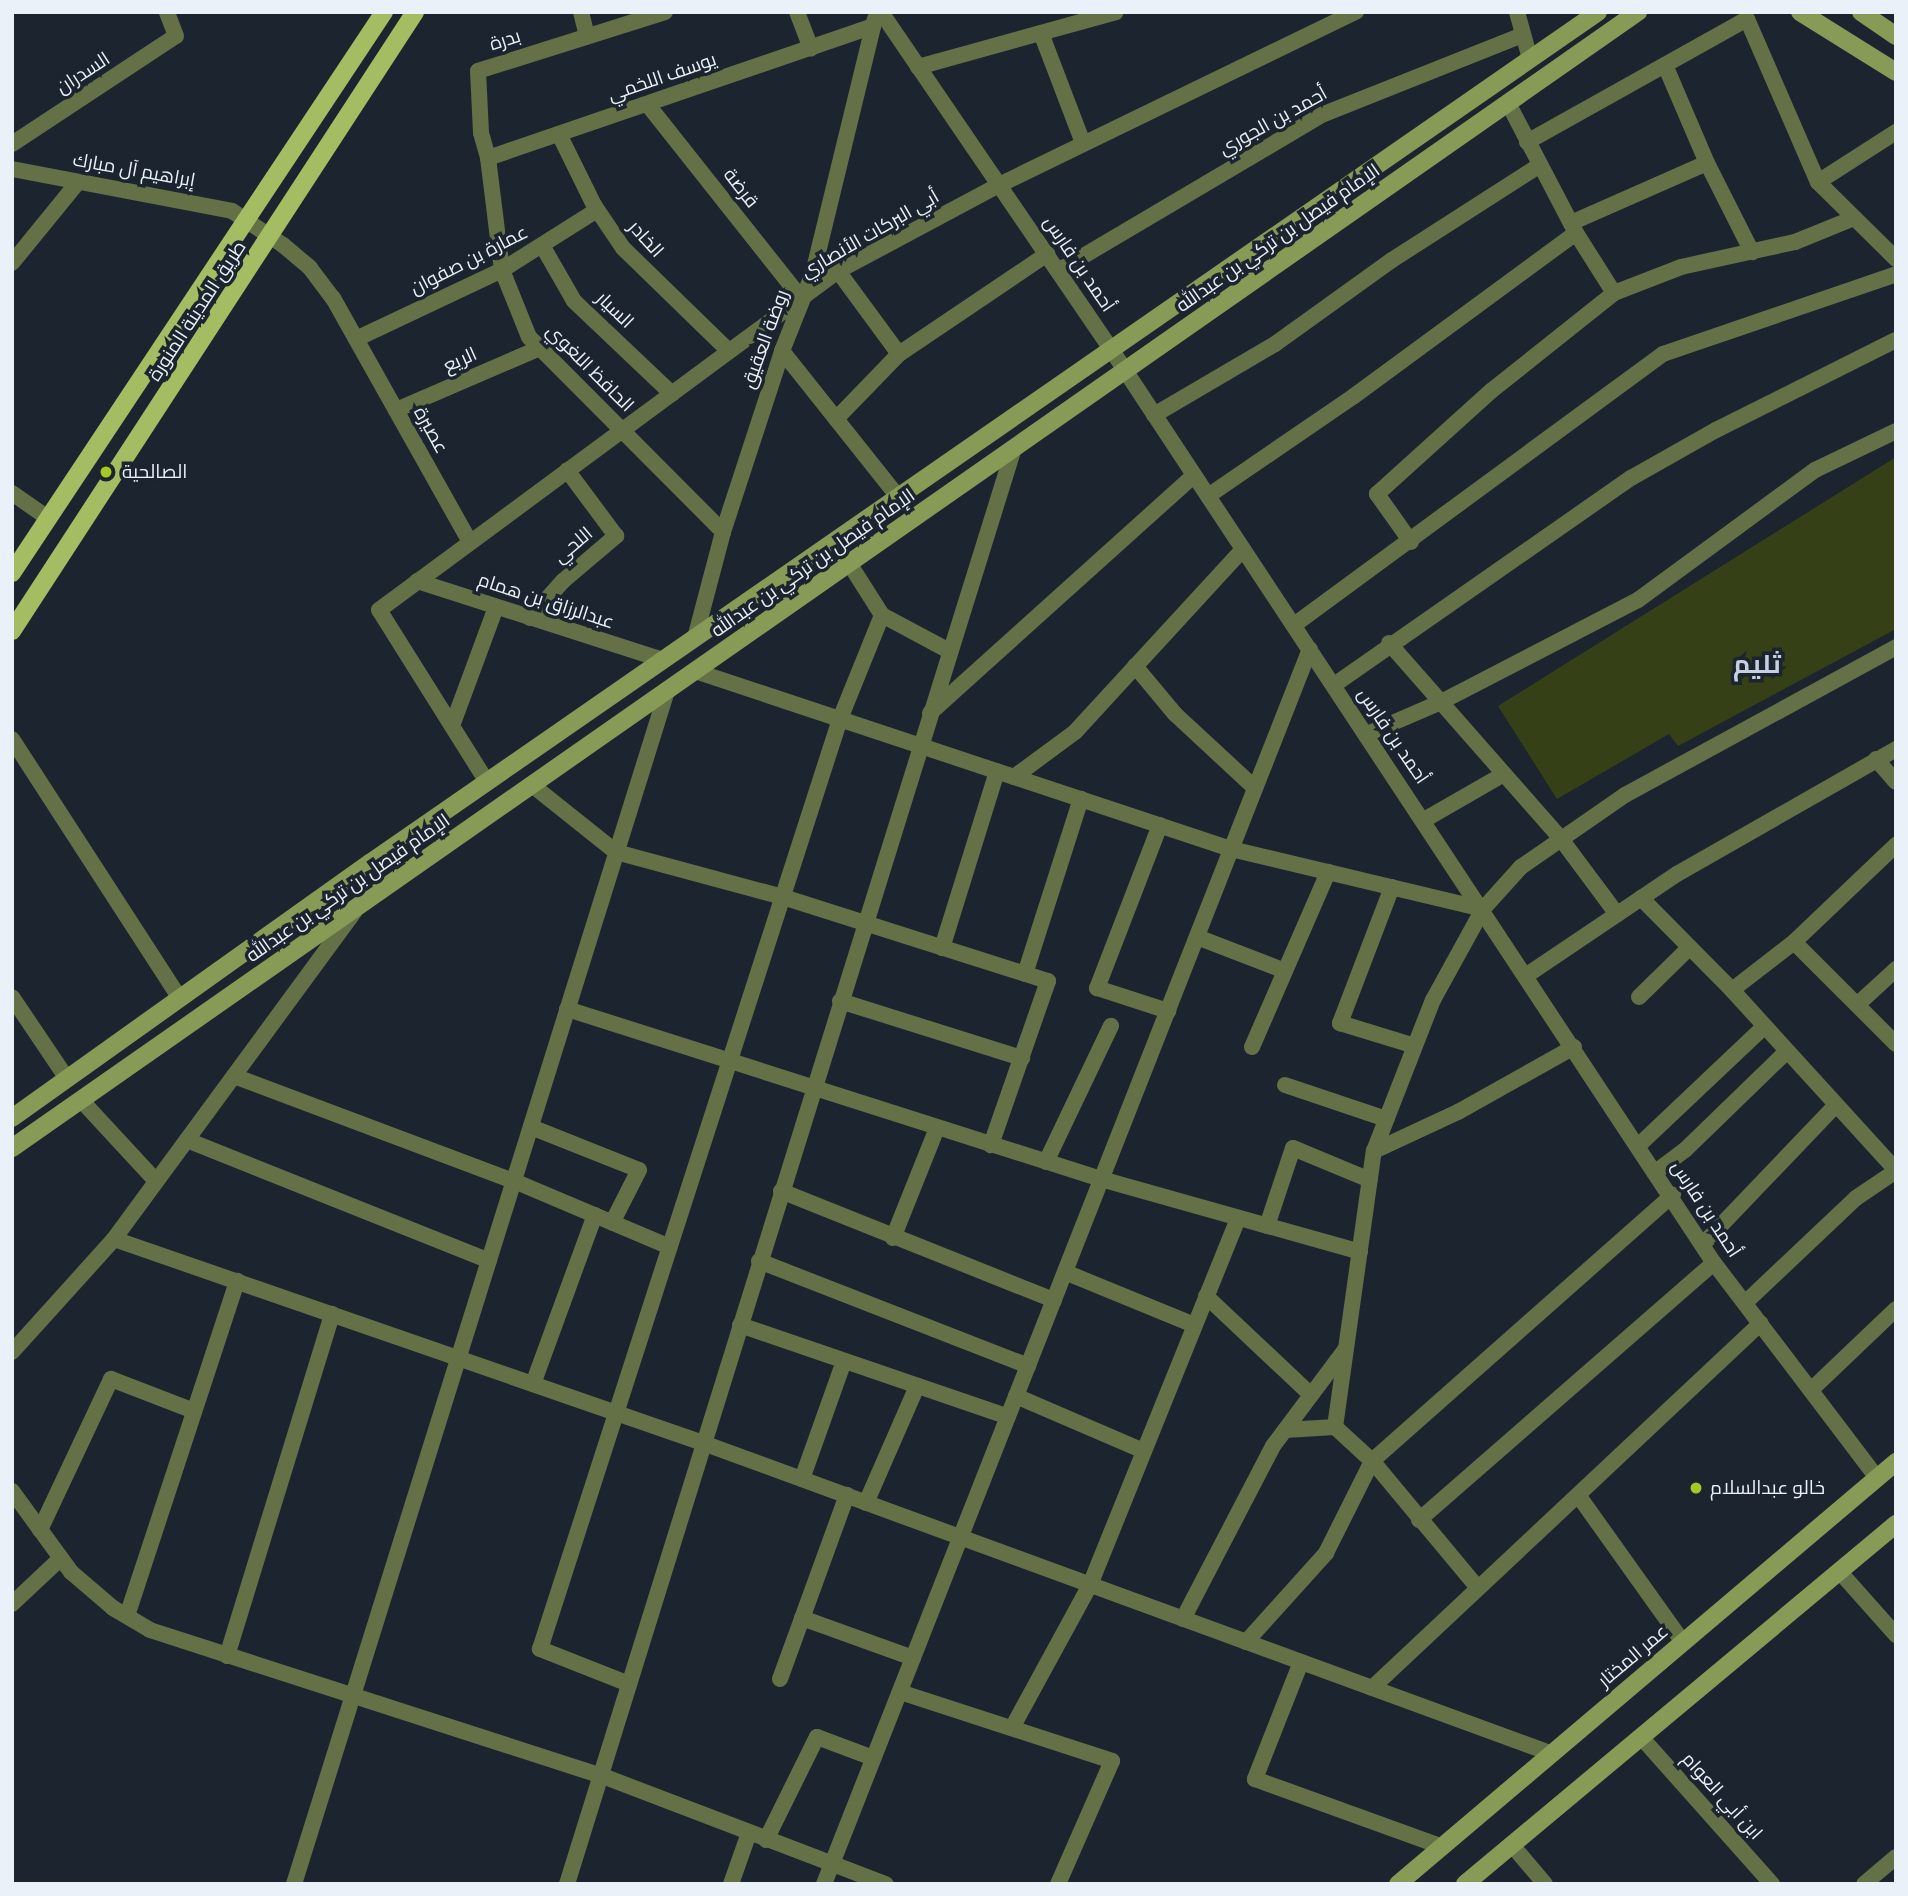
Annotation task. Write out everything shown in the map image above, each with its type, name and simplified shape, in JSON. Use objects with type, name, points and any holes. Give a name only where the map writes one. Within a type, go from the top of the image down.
[{"type":"main road","name":"طريق المدينة المنورة","points":[[12,573],[384,12]]},
{"type":"main road","name":"طريق المدينة المنورة","points":[[12,631],[272,237],[415,12]]},
{"type":"main road","name":"الإمام فيصل بن تركي بن عبدالله","points":[[12,1118],[66,1077],[486,782],[1598,12]]},
{"type":"main road","name":"الإمام فيصل بن تركي بن عبدالله","points":[[12,1148],[1638,12]]},
{"type":"main road","points":[[1800,12],[1896,72]]},
{"type":"main road","points":[[1861,12],[1896,36]]},
{"type":"main road","name":"عمر المختار","points":[[1398,1884],[1896,1462]]},
{"type":"main road","points":[[1465,1884],[1896,1524]]},
{"type":"street","name":"السدران","points":[[12,144],[176,36],[167,12]]},
{"type":"street","points":[[581,12],[587,36]]},
{"type":"street","name":"بدرة","points":[[488,158],[481,133],[478,71],[666,12]]},
{"type":"street","points":[[797,12],[811,48]]},
{"type":"street","points":[[918,67],[1041,33],[1074,18],[1116,12]]},
{"type":"street","name":"أبي البركات الأنصاري","points":[[452,726],[379,610],[838,271],[1083,143],[1356,12]]},
{"type":"street","points":[[1517,12],[1531,59]]},
{"type":"street","name":"يوسف اللخمي","points":[[488,158],[811,48],[877,17]]},
{"type":"street","name":"أحمد بن فارس","points":[[877,17],[918,67],[1111,349],[1657,1171],[1714,1263],[1877,1478]]},
{"type":"street","name":"روضة العقيق","points":[[695,638],[723,532],[782,351],[813,273],[877,17]]},
{"type":"street","points":[[1528,142],[1747,19],[1818,182],[1896,259]]},
{"type":"street","points":[[1041,33],[1083,143]]},
{"type":"street","name":"أحمد بن الجوري","points":[[1058,271],[1324,114],[1523,36]]},
{"type":"street","points":[[1665,65],[1707,163],[1752,252]]},
{"type":"street","points":[[1508,103],[1574,227],[1614,293]]},
{"type":"street","name":"قرضة","points":[[648,105],[801,298]]},
{"type":"street","points":[[1818,182],[1896,132]]},
{"type":"street","name":"الخادر","points":[[559,134],[597,210],[622,248],[729,351]]},
{"type":"street","name":"الحافظ اللغوي","points":[[488,158],[502,270],[529,337],[723,532]]},
{"type":"street","points":[[1208,496],[1354,396],[1574,227],[1707,163]]},
{"type":"street","points":[[1154,415],[1275,344],[1392,260],[1540,164]]},
{"type":"street","name":"إبراهيم آل مبارك","points":[[15,166],[78,182],[232,211],[272,237]]},
{"type":"street","points":[[12,263],[78,182]]},
{"type":"street","name":"عمارة بن صفوان","points":[[356,339],[502,270],[543,247],[597,210]]},
{"type":"street","points":[[1411,542],[1377,494],[1491,391],[1614,293],[1681,267],[1795,242],[1854,218]]},
{"type":"street","name":"عصيرة","points":[[272,237],[310,268],[356,339],[470,542]]},
{"type":"street","name":"السيار","points":[[543,247],[575,301],[671,394]]},
{"type":"street","points":[[836,419],[899,354],[1047,254]]},
{"type":"street","points":[[838,271],[899,354]]},
{"type":"street","points":[[1294,625],[1411,542],[1663,354],[1896,274]]},
{"type":"street","points":[[1334,685],[1389,643],[1631,478],[1716,430],[1896,340]]},
{"type":"street","name":"الريع","points":[[396,410],[540,348]]},
{"type":"street","points":[[782,351],[898,497]]},
{"type":"street","points":[[1367,734],[1441,702],[1638,600],[1815,470],[1896,431]]},
{"type":"street","points":[[567,1884],[918,745],[1014,448]]},
{"type":"street","name":"اللحي","points":[[530,618],[564,581],[617,537],[568,470]]},
{"type":"street","points":[[928,715],[1194,475]]},
{"type":"street","points":[[12,493],[48,519]]},
{"type":"street","points":[[1014,777],[1074,732],[1243,549]]},
{"type":"street","points":[[849,563],[883,615],[948,651]]},
{"type":"street","name":"عبدالرزاق بن همام","points":[[417,581],[663,660]]},
{"type":"street","points":[[486,782],[452,726],[496,607]]},
{"type":"street","points":[[628,1684],[540,1649],[615,1412],[732,1063],[839,719],[883,615]]},
{"type":"street","points":[[1389,643],[1561,839],[1617,914]]},
{"type":"street","points":[[1335,1427],[1374,1151],[1433,1000],[1483,909],[1521,867],[1625,795],[1896,647]]},
{"type":"street","points":[[824,1884],[1310,649]]},
{"type":"street","points":[[1135,666],[1175,714],[1255,788]]},
{"type":"street","points":[[695,671],[1231,849],[1483,909]]},
{"type":"street","points":[[294,1884],[667,691]]},
{"type":"street","points":[[12,739],[179,997]]},
{"type":"street","points":[[1527,975],[1641,898],[1896,749]]},
{"type":"street","points":[[1876,759],[1896,782]]},
{"type":"street","points":[[942,948],[997,771]]},
{"type":"street","points":[[1424,820],[1503,774]]},
{"type":"street","points":[[531,785],[616,852],[783,897],[1048,981],[991,1145]]},
{"type":"street","points":[[1025,974],[1081,799]]},
{"type":"street","points":[[1160,825],[1097,988],[1168,1011]]},
{"type":"street","points":[[1732,990],[1794,942],[1896,845]]},
{"type":"street","points":[[1252,1047],[1328,872]]},
{"type":"street","points":[[1392,887],[1340,1023],[1415,1046]]},
{"type":"street","points":[[1641,898],[1732,990],[1896,1171],[1856,1198],[1745,1302]]},
{"type":"street","points":[[12,1352],[114,1239],[357,907]]},
{"type":"street","points":[[1197,937],[1285,971]]},
{"type":"street","points":[[1794,942],[1896,1044]]},
{"type":"street","points":[[1639,997],[1690,947]]},
{"type":"street","points":[[1858,1004],[1896,969]]},
{"type":"street","points":[[12,997],[66,1077]]},
{"type":"street","points":[[840,1000],[1022,1058]]},
{"type":"street","points":[[567,1009],[1101,1179],[1360,1252]]},
{"type":"street","points":[[1046,1161],[1111,1026]]},
{"type":"street","points":[[1639,1145],[1765,1026]]},
{"type":"street","points":[[1374,1151],[1458,1112],[1574,1047]]},
{"type":"street","points":[[1657,1171],[1685,1150],[1787,1051]]},
{"type":"street","points":[[234,1076],[514,1181],[670,1247]]},
{"type":"street","points":[[1285,1084],[1386,1119]]},
{"type":"street","points":[[81,1100],[156,1181]]},
{"type":"street","points":[[1704,1243],[1836,1105]]},
{"type":"street","points":[[531,1127],[639,1170],[612,1223]]},
{"type":"street","points":[[893,1238],[937,1128]]},
{"type":"street","points":[[187,1140],[489,1261]]},
{"type":"street","points":[[1267,1226],[1293,1148],[1370,1180]]},
{"type":"street","points":[[781,1192],[1054,1300]]},
{"type":"street","points":[[1246,1642],[1326,1553],[1372,1461],[1672,1195]]},
{"type":"street","points":[[533,1384],[595,1215]]},
{"type":"street","points":[[1012,1728],[1090,1585],[1238,1218]]},
{"type":"street","points":[[114,1239],[703,1443],[1550,1754]]},
{"type":"street","points":[[760,1261],[1028,1366]]},
{"type":"street","points":[[1419,1520],[1714,1263]]},
{"type":"street","points":[[1065,1272],[1194,1325]]},
{"type":"street","points":[[127,1616],[237,1281]]},
{"type":"street","points":[[1206,1296],[1311,1395]]},
{"type":"street","points":[[1811,1390],[1896,1309]]},
{"type":"street","points":[[227,1656],[332,1314]]},
{"type":"street","points":[[1371,1688],[1761,1323]]},
{"type":"street","points":[[740,1325],[1008,1417]]},
{"type":"street","points":[[1183,1619],[1230,1524],[1285,1430],[1346,1349]]},
{"type":"street","points":[[802,1479],[844,1361]]},
{"type":"street","points":[[40,1530],[111,1379],[194,1411]]},
{"type":"street","points":[[866,1503],[917,1386]]},
{"type":"street","points":[[1016,1396],[1144,1451]]},
{"type":"street","points":[[1285,1430],[1335,1427],[1372,1461],[1478,1588]]},
{"type":"street","points":[[12,1491],[71,1572],[127,1616],[150,1630],[352,1697],[600,1774],[831,1866],[886,1884]]},
{"type":"street","points":[[1577,1495],[1683,1642]]},
{"type":"street","points":[[780,1679],[847,1496]]},
{"type":"street","points":[[12,1604],[61,1558]]},
{"type":"street","points":[[1839,1572],[1896,1635]]},
{"type":"street","points":[[802,1618],[913,1658]]},
{"type":"street","points":[[1301,1662],[1255,1779],[1440,1846]]},
{"type":"street","points":[[900,1692],[1112,1761],[1058,1884]]},
{"type":"street","points":[[766,1840],[817,1737],[873,1758]]},
{"type":"street","name":"ابن أبي العوام","points":[[1641,1737],[1772,1884]]},
{"type":"street","points":[[731,1884],[750,1833]]},
{"type":"street","points":[[1512,1845],[1545,1884]]},
{"type":"street","points":[[1864,1884],[1896,1857]]},
{"type":"green space","points":[[1896,457],[1896,629],[1678,746],[1669,734],[1557,799],[1498,706]]},
{"type":"place","name":"الصالحية","points":[[106,472]]},
{"type":"place","name":"خالو عبدالسلام","points":[[1696,1488]]},
{"type":"district","name":"ثليم","points":[[1757,665]]}]
